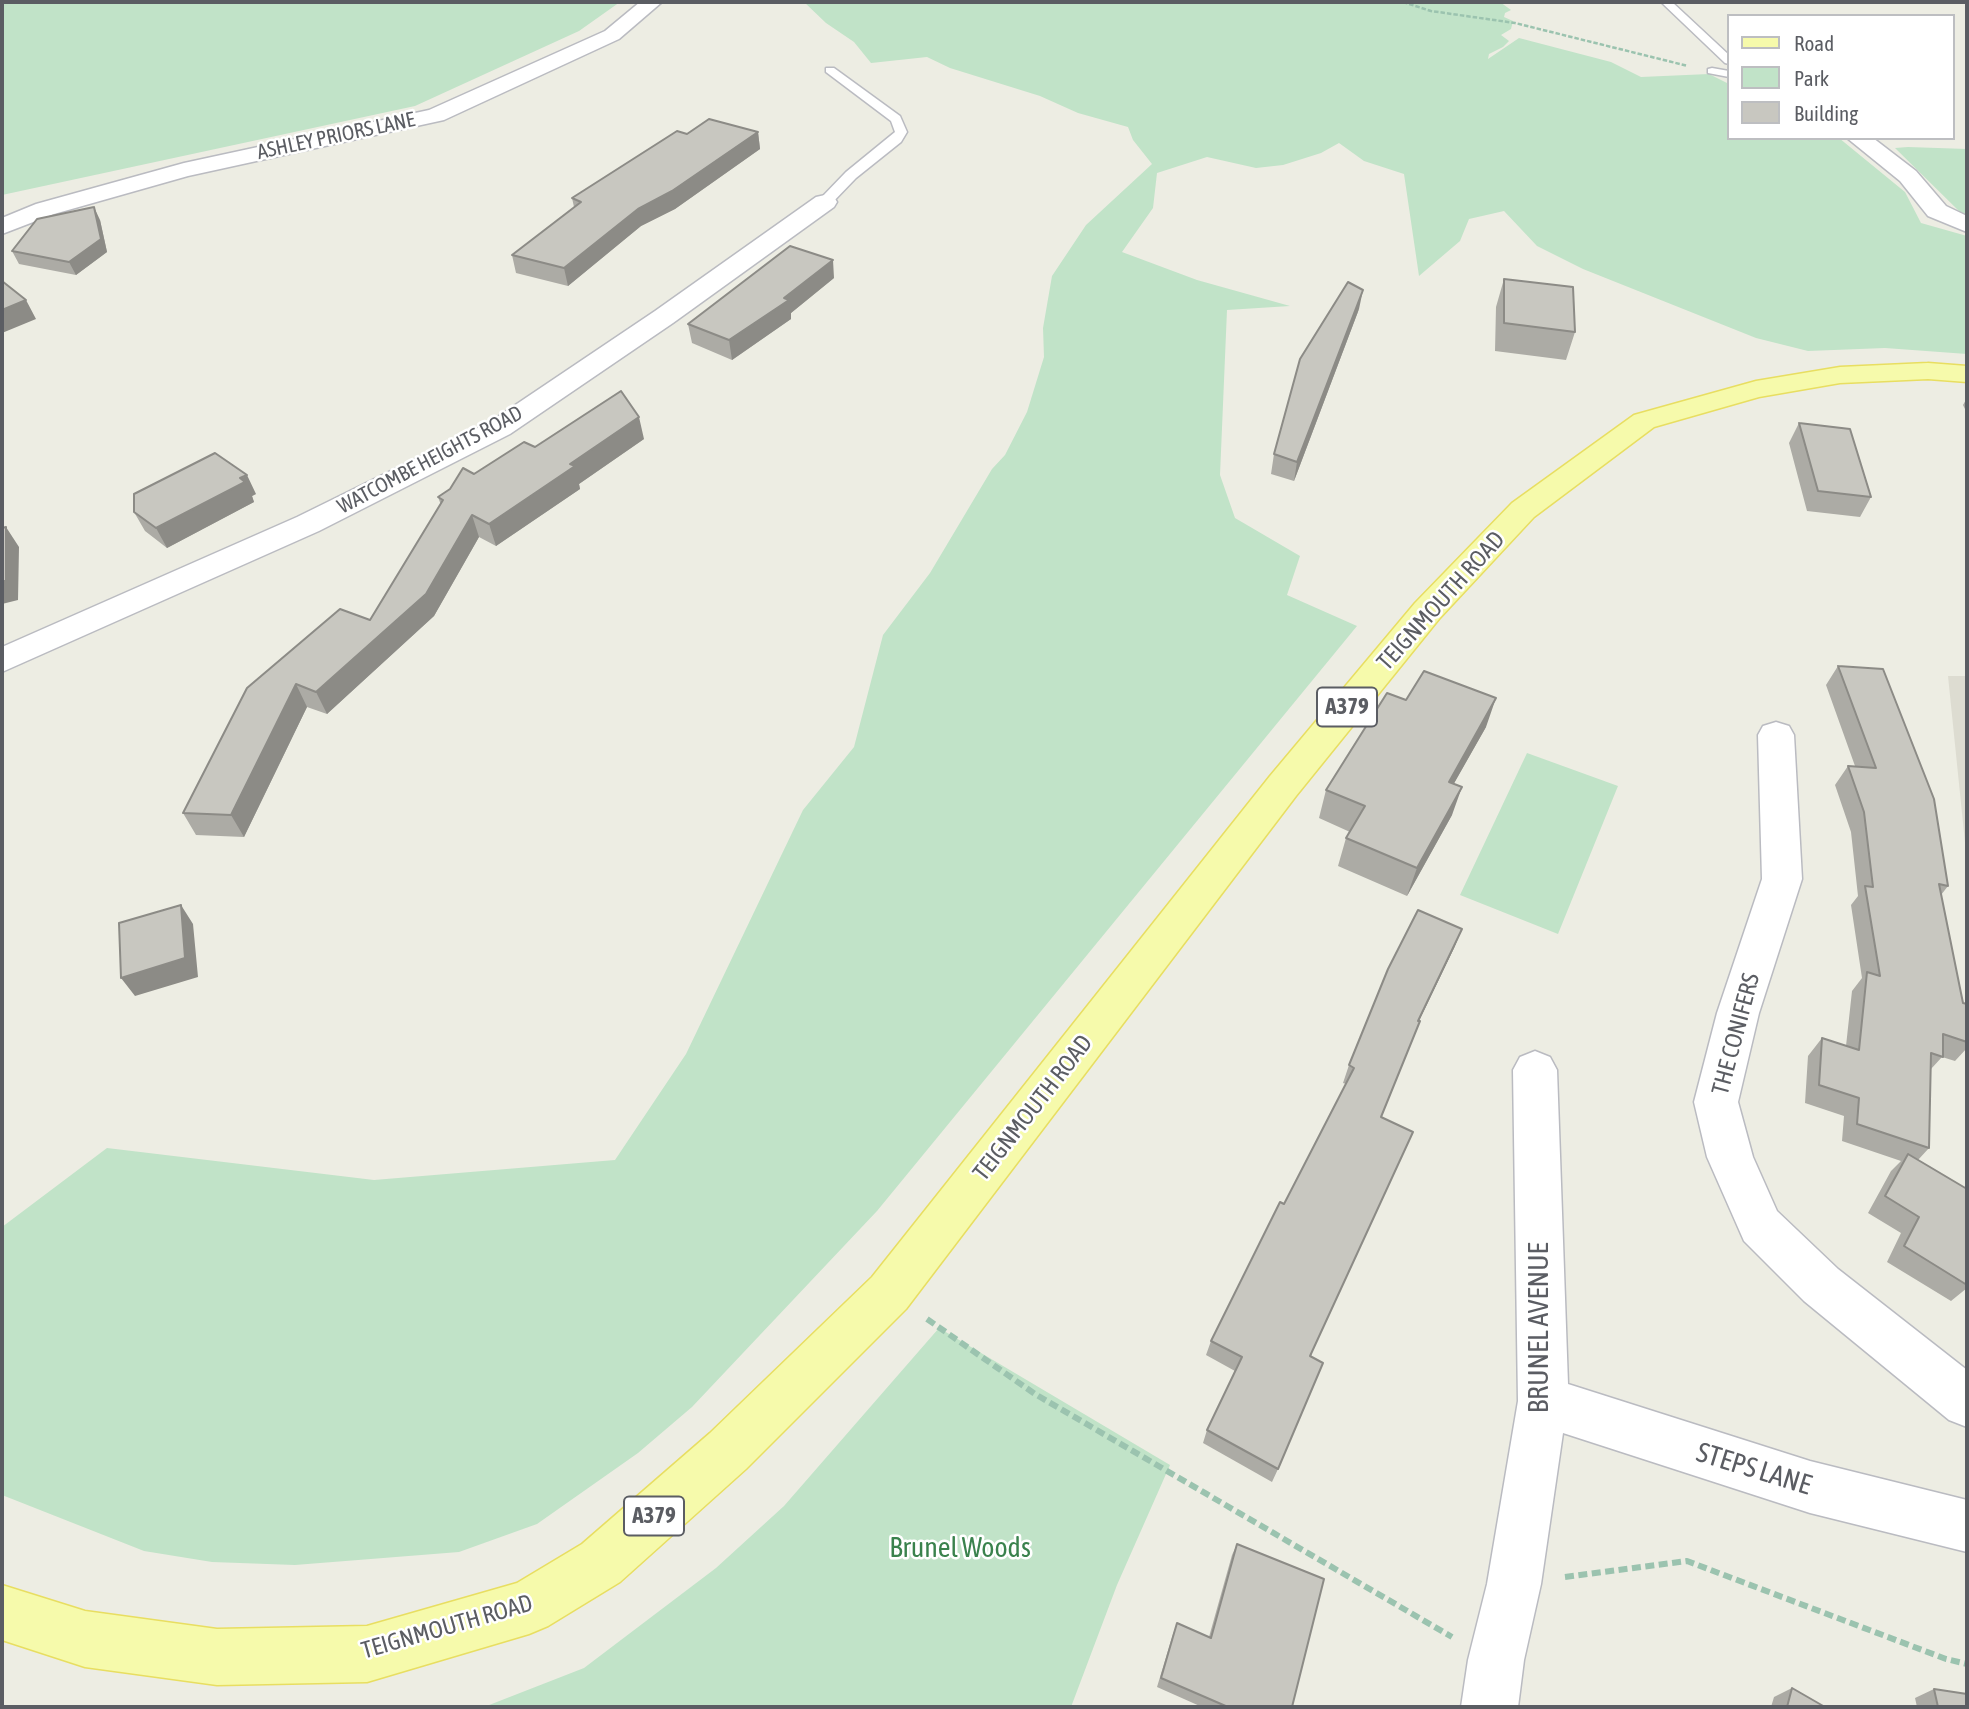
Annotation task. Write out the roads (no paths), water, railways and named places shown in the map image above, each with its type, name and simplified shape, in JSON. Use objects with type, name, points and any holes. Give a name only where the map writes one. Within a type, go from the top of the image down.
[{"type":"main road","name":"TEIGNMOUTH ROAD","points":[[2,1613],[85,1639],[217,1657],[367,1654],[529,1607],[601,1563],[728,1451],[889,1293],[1283,786],[1427,611],[1523,510],[1644,421],[1756,389],[1840,375],[1928,371],[1967,374]]},
{"type":"street","name":"ASHLEY PRIORS LANE","points":[[2,227],[45,209],[184,170],[436,115],[612,35],[652,2]]},
{"type":"street","points":[[1861,140],[1908,176],[1937,211],[1967,226]]},
{"type":"street","name":"WATCOMBE HEIGHTS ROAD","points":[[2,660],[308,524],[500,428],[664,317],[825,202]]},
{"type":"street","name":"THE CONIFERS","points":[[1776,735],[1782,879],[1738,1013],[1716,1102],[1730,1157],[1760,1226],[1821,1285],[1967,1402]]},
{"type":"street","name":"BRUNEL AVENUE","points":[[1492,1684],[1514,1584],[1543,1401],[1535,1070]]},
{"type":"street","name":"STEPS LANE","points":[[1543,1401],[1810,1486],[1967,1526]]},
{"type":"lane","points":[[1666,2],[1728,60]]},
{"type":"lane","points":[[825,202],[851,175],[897,139],[901,132],[896,119],[830,70]]},
{"type":"lane","points":[[1712,71],[1728,74]]},
{"type":"park label","name":"Brunel Woods","points":[[960,1548]]}]
